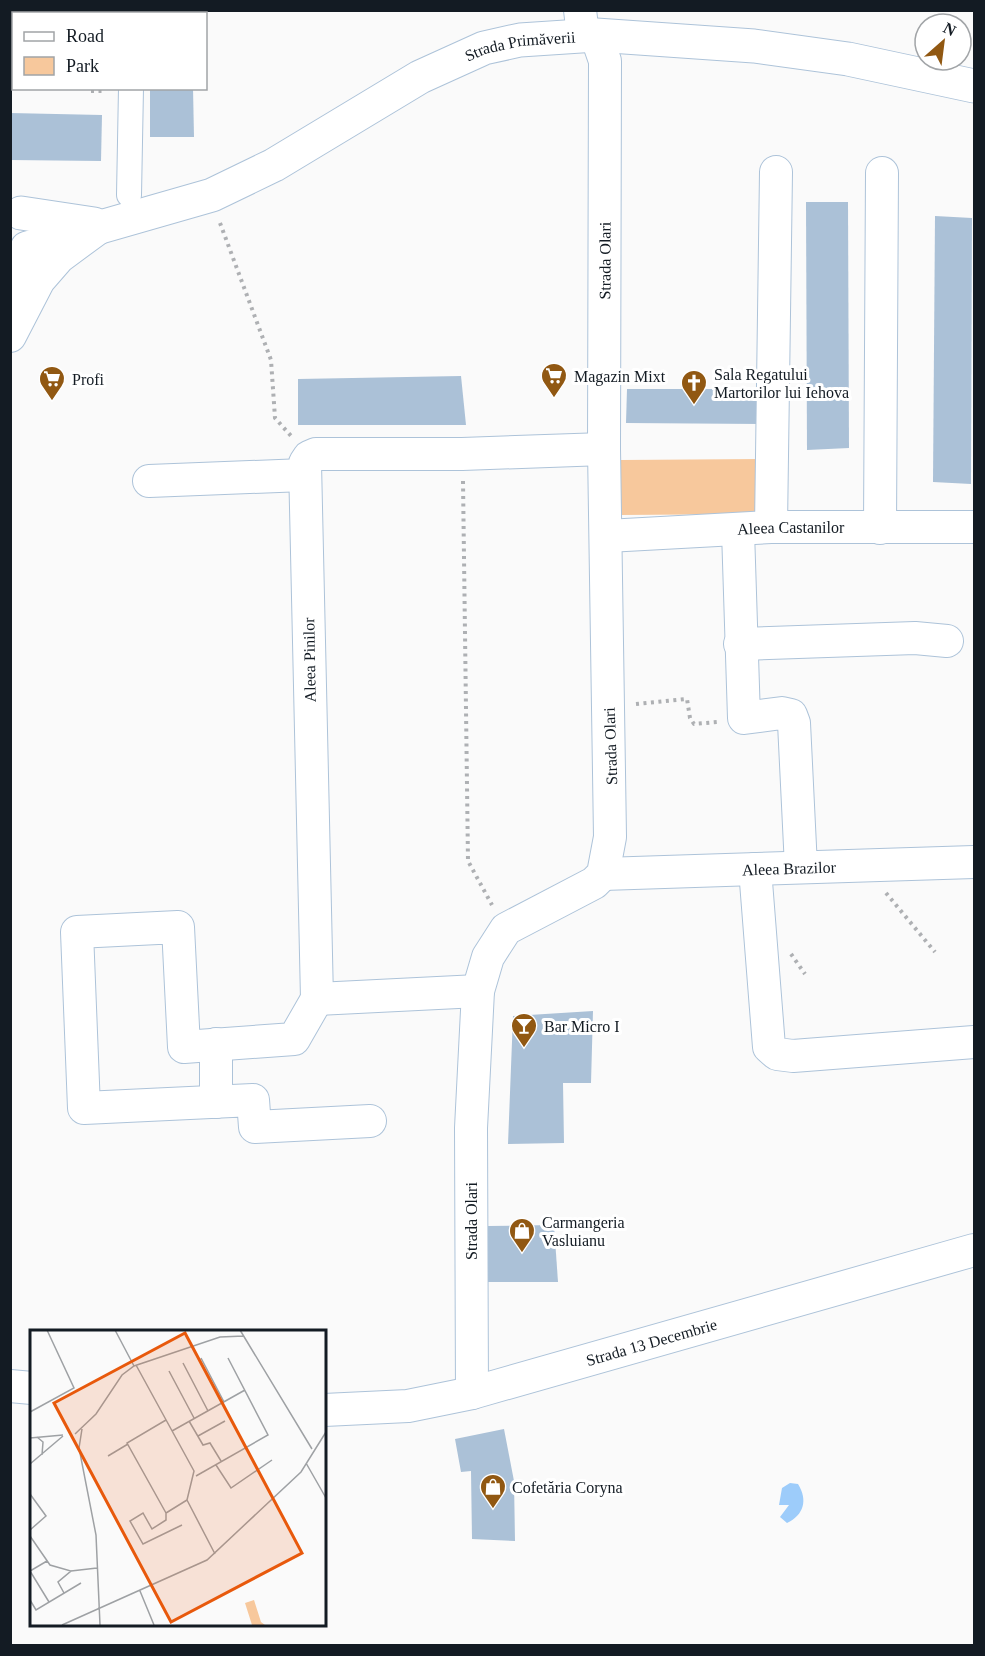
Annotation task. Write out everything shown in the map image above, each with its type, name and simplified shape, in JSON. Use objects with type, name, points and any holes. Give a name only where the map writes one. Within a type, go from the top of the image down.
[{"type":"street","name":"Strada Primăverii","points":[[18,261],[102,226],[183,204],[247,179],[420,77],[454,60],[484,48],[587,27],[848,59],[975,86]]},
{"type":"street","name":"Strada Olari","points":[[472,1394],[471,1128],[478,991],[488,957],[506,929],[594,883],[603,874],[610,837],[604,449],[605,61],[587,27]]},
{"type":"street","points":[[129,195],[131,90]]},
{"type":"street","points":[[771,527],[776,172]]},
{"type":"street","points":[[880,528],[882,173]]},
{"type":"street","name":"Strada Primăverii","points":[[16,208],[102,226]]},
{"type":"street","points":[[16,208],[27,224],[18,261],[16,323]]},
{"type":"street","points":[[16,323],[39,280],[59,257],[102,226]]},
{"type":"street","points":[[149,481],[306,466],[316,454],[462,454],[604,449]]},
{"type":"street","name":"Aleea Pinilor","points":[[306,466],[316,999]]},
{"type":"street","name":"Aleea Castanilor","points":[[607,536],[738,531],[771,527],[975,527]]},
{"type":"street","points":[[738,531],[744,718],[782,712],[790,715],[794,723],[801,867]]},
{"type":"street","points":[[740,644],[915,638],[947,640]]},
{"type":"street","name":"Aleea Brazilor","points":[[603,874],[975,862]]},
{"type":"street","points":[[755,869],[769,1047],[777,1054],[793,1056],[975,1042]]},
{"type":"street","points":[[370,1121],[255,1127],[253,1100],[84,1108],[77,932],[178,927],[184,1047],[294,1039],[316,999],[478,991]]},
{"type":"street","points":[[216,1044],[216,1102]]},
{"type":"street","name":"Strada 13 Decembrie","points":[[326,1410],[408,1406],[472,1394],[975,1250]]},
{"type":"street","points":[[10,1386],[30,1388]]},
{"type":"path","points":[[218,217],[271,360],[275,418],[306,466]]},
{"type":"path","points":[[462,454],[468,861],[506,929]]},
{"type":"path","points":[[608,708],[687,699],[690,718],[694,724],[744,718]]},
{"type":"path","points":[[865,867],[935,952]]},
{"type":"green space","points":[[761,459],[761,514],[620,515],[621,460]]},
{"type":"water","points":[[790,1483],[798,1484],[803,1496],[803,1506],[797,1516],[787,1523],[780,1517],[789,1505],[779,1505],[782,1488]]},
{"type":"building","points":[[10,24],[12,24],[12,61],[10,61]]},
{"type":"building","points":[[150,90],[193,90],[194,137],[150,137]]},
{"type":"building","points":[[10,113],[102,115],[101,161],[10,160]]},
{"type":"building","points":[[806,202],[848,202],[849,448],[807,450]]},
{"type":"building","points":[[935,216],[972,218],[971,484],[933,482]]},
{"type":"building","points":[[461,376],[466,425],[298,425],[298,379]]},
{"type":"building","name":"Sala Regatului Martorilor lui Iehova","points":[[627,389],[761,389],[761,424],[626,423]]},
{"type":"building","points":[[593,1011],[591,1083],[563,1083],[564,1143],[508,1144],[513,1016]]},
{"type":"building","name":"Carmangeria Vasluianu","points":[[554,1225],[558,1282],[488,1282],[488,1226]]},
{"type":"building","name":"Cofetăria Coryna","points":[[504,1429],[514,1481],[515,1541],[472,1539],[471,1471],[461,1472],[455,1439]]},
{"type":"place","name":"Magazin Mixt","points":[[554,399]]},
{"type":"place","name":"Profi","points":[[52,402]]},
{"type":"place","name":"Sala Regatului Martorilor lui Iehova","points":[[694,406]]},
{"type":"place","name":"Bar Micro I","points":[[524,1049]]},
{"type":"place","name":"Carmangeria Vasluianu","points":[[522,1254]]},
{"type":"place","name":"Cofetăria Coryna","points":[[493,1510]]}]
